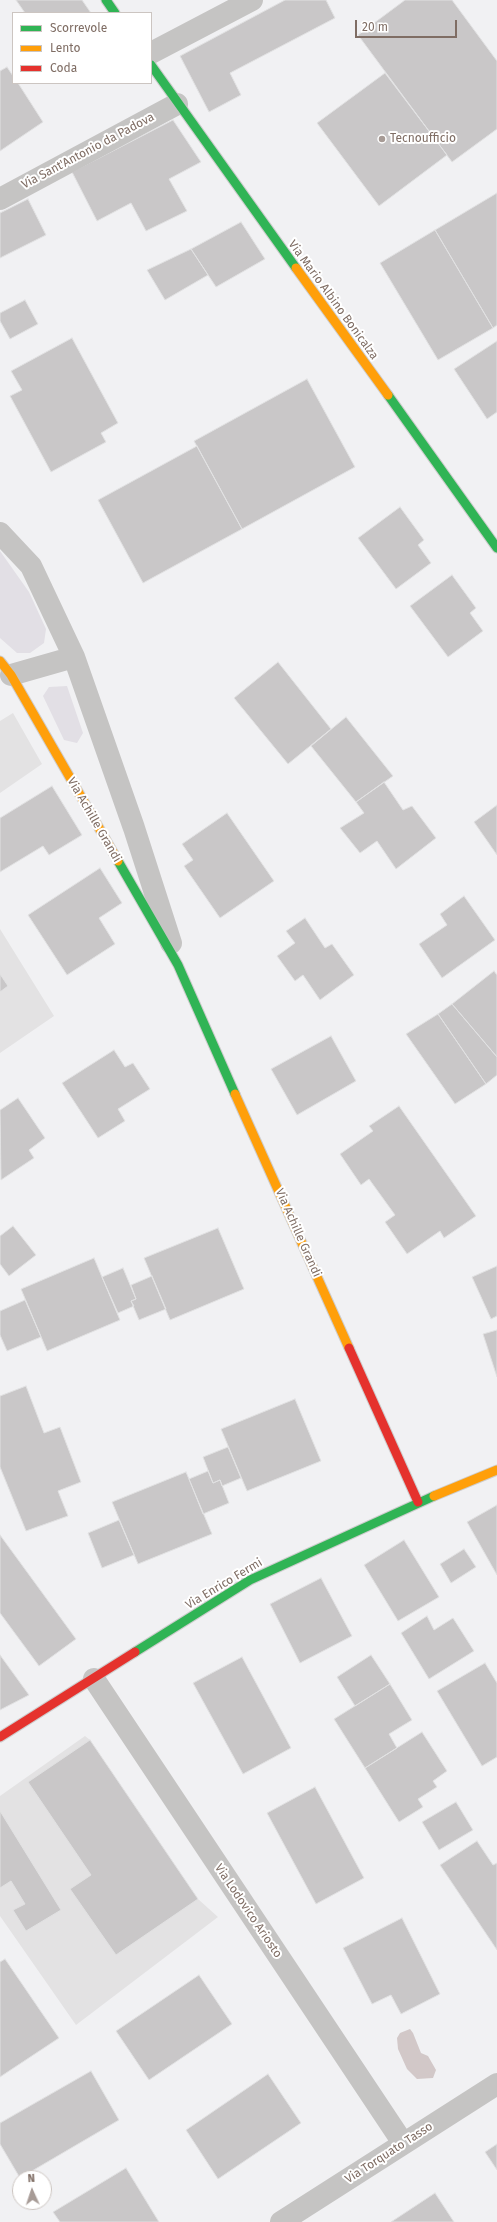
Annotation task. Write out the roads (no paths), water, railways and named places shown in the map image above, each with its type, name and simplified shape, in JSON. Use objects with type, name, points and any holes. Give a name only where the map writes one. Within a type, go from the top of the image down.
[{"type":"street","points":[[106,0],[114,12]]},
{"type":"street","points":[[152,52],[252,0]]},
{"type":"street","name":"Via Mario Albino Bonicalza","points":[[152,66],[177,104],[497,548]]},
{"type":"street","name":"Via Sant'Antonio da Padova","points":[[0,199],[177,104]]},
{"type":"street","name":"Via Achille Grandi","points":[[0,533],[31,566],[74,657],[134,828],[178,965]]},
{"type":"street","name":"Via Achille Grandi","points":[[74,657],[5,668],[178,965],[418,1502]]},
{"type":"street","name":"Via Enrico Fermi","points":[[0,1737],[250,1580],[418,1502],[497,1470]]},
{"type":"street","name":"Via Lodovico Ariosto","points":[[94,1679],[402,2144]]},
{"type":"street","name":"Via Torquato Tasso","points":[[281,2222],[497,2084]]},
{"type":"place","name":"Tecnoufficio","points":[[382,139]]}]
